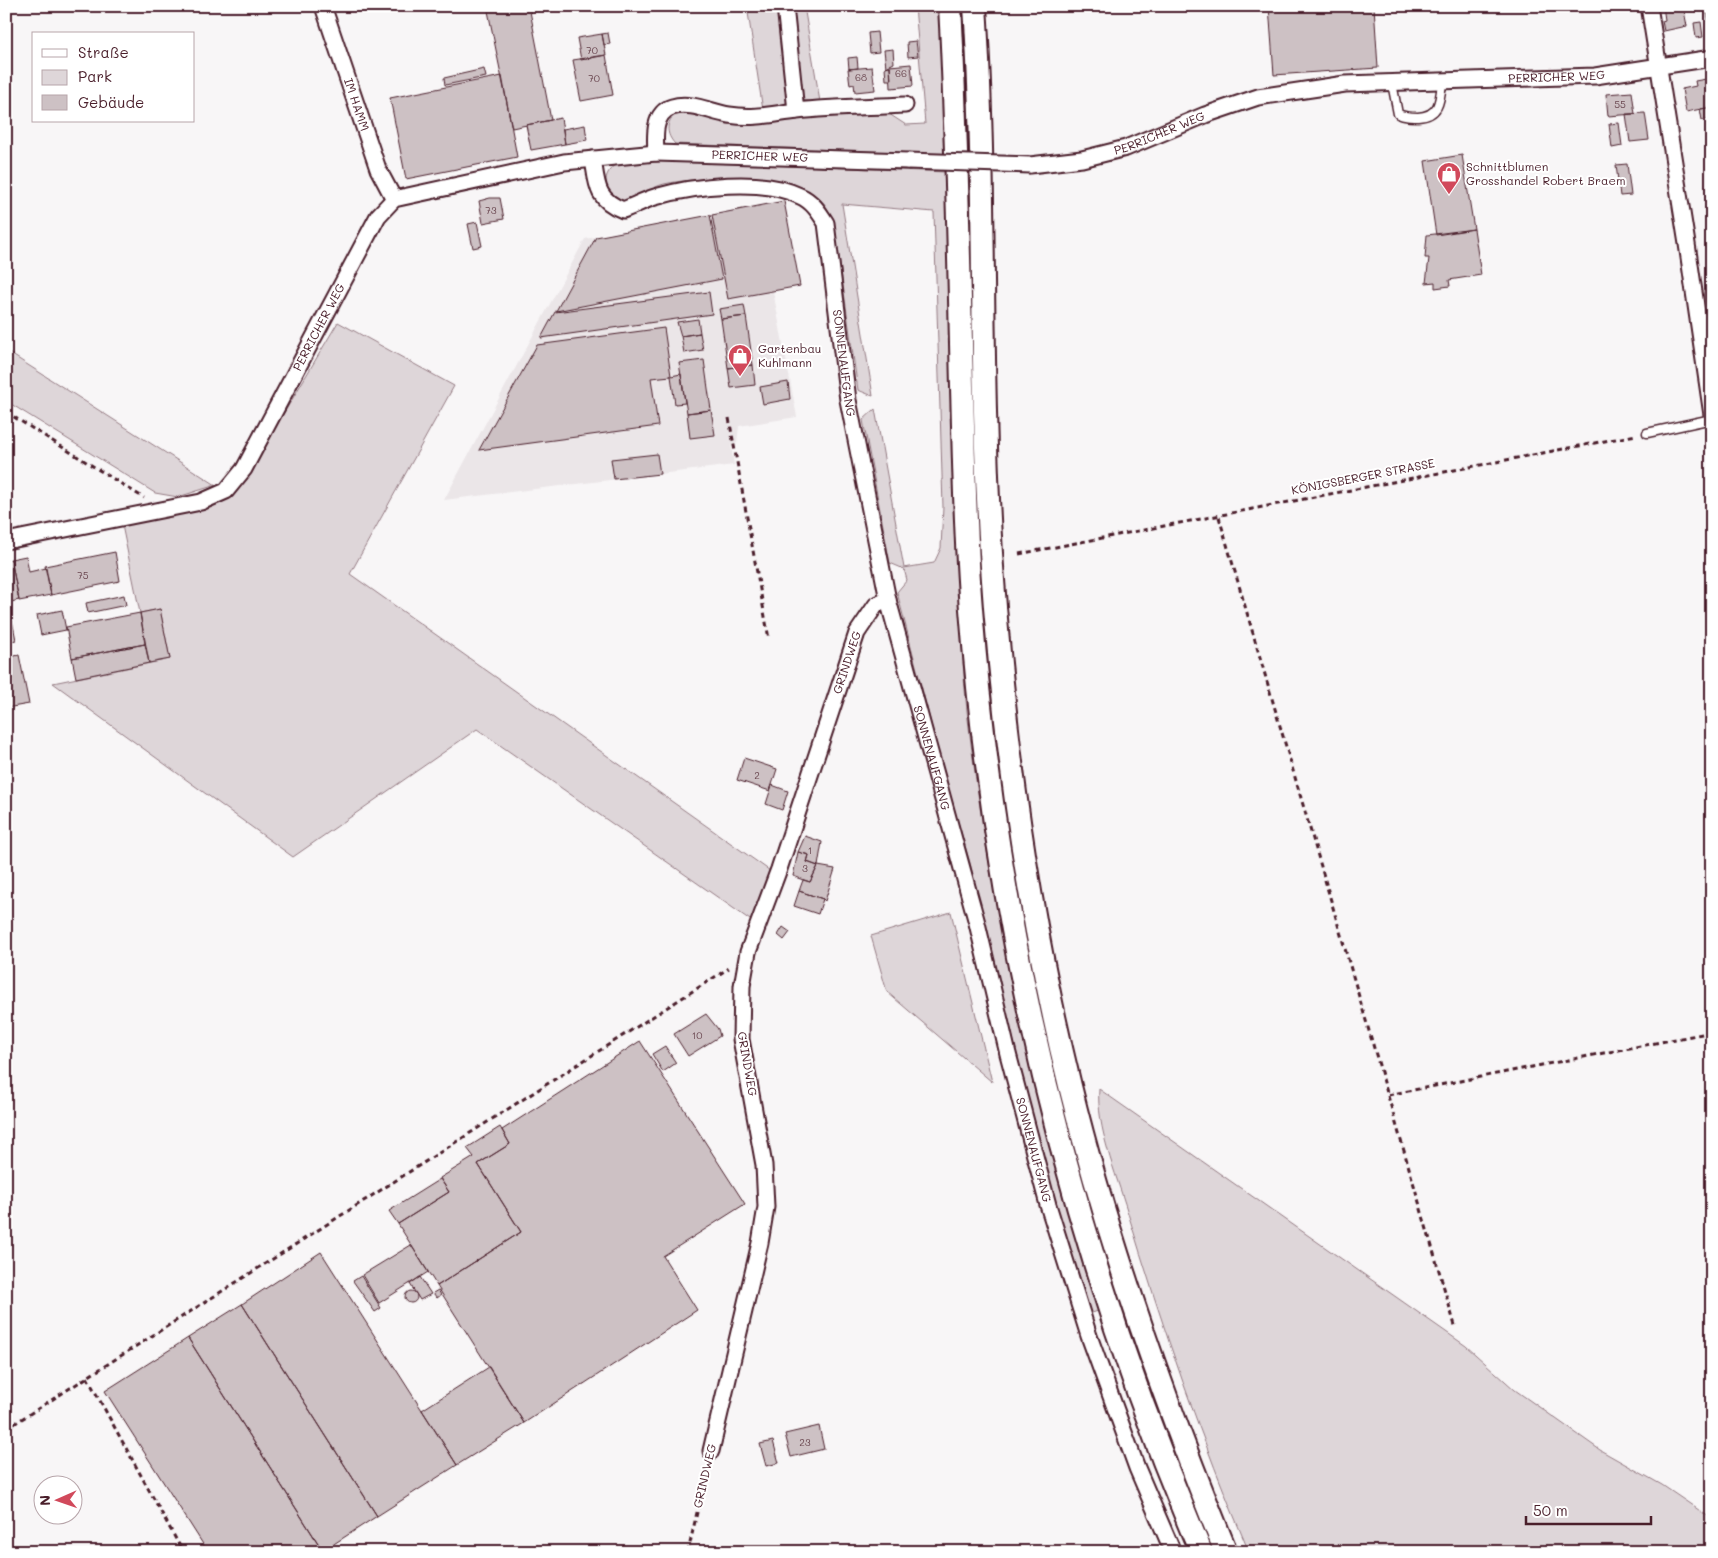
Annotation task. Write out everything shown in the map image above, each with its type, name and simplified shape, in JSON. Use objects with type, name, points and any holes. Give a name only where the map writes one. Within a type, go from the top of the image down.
[{"type":"main road","points":[[950,6],[957,137],[967,556],[982,734],[1005,888],[1022,981],[1048,1096],[1076,1202],[1124,1353],[1173,1487],[1201,1552]]},
{"type":"main road","points":[[975,6],[980,95],[990,548],[1006,730],[1029,885],[1070,1087],[1114,1244],[1170,1412],[1226,1552]]},
{"type":"street","name":"IM HAMM","points":[[322,6],[378,169],[394,199]]},
{"type":"street","points":[[785,6],[796,111]]},
{"type":"street","points":[[1649,6],[1712,415]]},
{"type":"street","name":"PERRICHER WEG","points":[[6,541],[201,502],[226,491],[244,469],[378,216],[394,199],[564,162],[656,153],[1030,165],[1082,159],[1126,148],[1205,115],[1258,97],[1345,84],[1595,76],[1660,68],[1712,58]]},
{"type":"street","points":[[656,153],[655,131],[660,115],[672,107],[688,105],[728,115],[764,117],[796,111],[904,105]]},
{"type":"street","name":"SONNENAUFGANG","points":[[593,159],[599,192],[609,205],[623,210],[652,198],[713,186],[749,186],[782,190],[800,196],[816,208],[826,223],[848,400],[888,600],[974,914],[1008,1054],[1048,1205],[1092,1345],[1137,1468],[1172,1552]]},
{"type":"street","name":"GRINDWEG","points":[[711,1451],[760,1243],[766,1207],[761,1146],[741,1040],[742,986],[748,952],[779,869],[857,633],[876,605],[888,600]]},
{"type":"lane","points":[[1392,83],[1398,114],[1406,117],[1428,116],[1435,112],[1440,105],[1442,82]]},
{"type":"lane","points":[[1647,433],[1712,420]]},
{"type":"path","points":[[6,412],[162,509]]},
{"type":"path","points":[[729,418],[769,639]]},
{"type":"path","name":"KÖNIGSBERGER STRASSE","points":[[1019,554],[1647,433]]},
{"type":"path","points":[[1218,517],[1456,1329]]},
{"type":"path","points":[[6,1429],[719,976],[748,952]]},
{"type":"path","points":[[1388,1095],[1712,1032]]},
{"type":"path","points":[[87,1377],[184,1552]]},
{"type":"path","name":"GRINDWEG","points":[[688,1552],[711,1451]]},
{"type":"shaded area","points":[[784,201],[773,291],[797,417],[739,426],[737,443],[731,444],[734,465],[444,500],[585,239]]},
{"type":"green space","points":[[747,6],[780,6],[791,112],[764,117]]},
{"type":"green space","points":[[788,6],[804,6],[820,102],[801,100]]},
{"type":"green space","points":[[915,6],[940,6],[946,154],[675,144],[671,139],[668,125],[673,117],[682,111],[815,115],[883,110],[906,125],[925,124]]},
{"type":"green space","points":[[652,160],[946,172],[950,386],[956,547],[966,697],[977,788],[1003,939],[1036,1089],[1055,1163],[1098,1311],[1089,1314],[1042,1156],[970,863],[943,770],[897,592],[907,580],[904,569],[890,563],[863,420],[875,409],[904,568],[934,563],[941,548],[943,507],[934,212],[842,204],[873,396],[858,390],[834,222],[822,201],[806,190],[788,184],[745,178],[700,179],[664,184],[626,201],[617,199],[610,193],[606,184],[607,175],[617,163]]},
{"type":"green space","points":[[338,322],[454,386],[350,574],[773,873],[753,922],[477,729],[293,857],[53,683],[170,659],[160,609],[140,613],[122,525],[204,509],[249,472]]},
{"type":"green space","points":[[6,351],[216,485],[178,497],[155,493],[6,401]]},
{"type":"green space","points":[[951,912],[992,1082],[887,992],[871,936]]},
{"type":"green space","points":[[1099,1089],[1466,1346],[1515,1390],[1600,1450],[1662,1485],[1712,1519],[1712,1552],[1249,1552],[1199,1425],[1154,1297],[1108,1150],[1101,1118]]},
{"type":"building","points":[[487,6],[529,6],[551,120],[512,128]]},
{"type":"building","points":[[1269,6],[1374,6],[1378,68],[1274,75]]},
{"type":"building","points":[[1663,6],[1683,6],[1687,26],[1664,31],[1662,21],[1665,20]]},
{"type":"building","points":[[1706,6],[1712,6],[1712,32],[1710,32]]},
{"type":"building","points":[[1701,22],[1703,37],[1696,38],[1694,23]]},
{"type":"building","points":[[877,32],[879,52],[870,53],[868,33]]},
{"type":"building","points":[[608,33],[610,44],[604,45],[602,34]]},
{"type":"building","points":[[602,34],[606,55],[581,60],[577,38]]},
{"type":"building","points":[[916,41],[918,56],[908,57],[907,42]]},
{"type":"building","points":[[893,49],[894,63],[886,67],[884,50]]},
{"type":"building","points":[[606,55],[613,95],[581,101],[573,60]]},
{"type":"building","points":[[857,57],[858,68],[849,69],[848,58]]},
{"type":"building","points":[[911,64],[913,86],[891,88],[890,66]]},
{"type":"building","points":[[890,66],[891,80],[886,80],[885,67]]},
{"type":"building","points":[[872,67],[875,90],[855,92],[854,84],[850,85],[848,69]]},
{"type":"building","points":[[484,69],[486,77],[445,85],[444,78]]},
{"type":"building","points":[[502,76],[517,157],[406,179],[390,98]]},
{"type":"building","points":[[1706,79],[1711,107],[1686,112],[1682,89],[1696,86],[1695,81]]},
{"type":"building","points":[[1632,92],[1635,114],[1608,116],[1606,94]]},
{"type":"building","points":[[1709,108],[1711,118],[1702,120],[1700,109]]},
{"type":"building","points":[[1645,113],[1649,140],[1630,142],[1626,114]]},
{"type":"building","points":[[561,118],[565,144],[531,150],[526,125]]},
{"type":"building","points":[[1619,123],[1622,146],[1612,148],[1609,124]]},
{"type":"building","points":[[585,125],[587,140],[565,144],[563,129]]},
{"type":"building","name":"Schnittblumen Grosshandel Robert Braem","points":[[1462,155],[1474,229],[1436,235],[1425,161]]},
{"type":"building","points":[[1627,164],[1631,195],[1620,196],[1616,165]]},
{"type":"building","points":[[500,198],[504,219],[483,223],[479,201]]},
{"type":"building","points":[[784,201],[800,286],[728,299],[712,215]]},
{"type":"building","points":[[710,215],[722,279],[556,311],[596,237]]},
{"type":"building","points":[[477,222],[482,246],[473,248],[468,224]]},
{"type":"building","points":[[1474,229],[1481,275],[1449,280],[1450,286],[1435,288],[1435,282],[1426,283],[1429,258],[1425,258],[1427,235]]},
{"type":"building","points":[[709,292],[712,314],[541,338],[555,312]]},
{"type":"building","points":[[744,305],[746,316],[721,319],[719,309]]},
{"type":"building","points":[[746,316],[753,365],[728,368],[721,319]]},
{"type":"building","points":[[698,319],[700,333],[681,336],[677,322]]},
{"type":"building","points":[[664,328],[671,376],[651,378],[658,426],[479,450],[537,345]]},
{"type":"building","points":[[700,333],[703,350],[684,353],[681,336]]},
{"type":"building","points":[[704,360],[711,410],[687,413],[679,363]]},
{"type":"building","points":[[753,365],[755,385],[731,388],[728,368]]},
{"type":"building","points":[[681,374],[685,403],[675,404],[671,376]]},
{"type":"building","points":[[788,382],[790,399],[763,404],[760,387]]},
{"type":"building","points":[[711,410],[715,435],[690,438],[687,413]]},
{"type":"building","points":[[657,454],[660,474],[614,479],[611,459]]},
{"type":"building","points":[[115,552],[120,581],[51,595],[45,566]]},
{"type":"building","points":[[26,556],[29,572],[46,568],[51,595],[19,601],[11,559]]},
{"type":"building","points":[[11,559],[19,600],[11,602],[6,576],[6,560]]},
{"type":"building","points":[[124,595],[126,605],[88,613],[86,603]]},
{"type":"building","points":[[160,609],[170,659],[149,663],[140,613]]},
{"type":"building","points":[[62,610],[66,630],[41,635],[37,615]]},
{"type":"building","points":[[140,613],[145,644],[72,658],[66,627]]},
{"type":"building","points":[[12,620],[16,640],[6,642],[6,621]]},
{"type":"building","points":[[145,644],[149,663],[76,678],[72,658]]},
{"type":"building","points":[[19,655],[29,704],[6,708],[6,658]]},
{"type":"building","points":[[744,758],[777,769],[770,791],[737,780]]},
{"type":"building","points":[[772,785],[788,791],[782,810],[766,804]]},
{"type":"building","points":[[805,836],[822,842],[818,866],[807,862],[809,855],[798,852]]},
{"type":"building","points":[[798,852],[809,855],[807,862],[818,866],[810,882],[793,876]]},
{"type":"building","points":[[818,866],[835,869],[825,901],[799,891],[803,880],[810,882]]},
{"type":"building","points":[[799,891],[823,899],[818,914],[794,906]]},
{"type":"building","points":[[783,927],[790,932],[784,940],[778,935]]},
{"type":"building","points":[[706,1014],[718,1029],[720,1036],[688,1056],[674,1034]]},
{"type":"building","points":[[640,1041],[745,1204],[663,1256],[697,1310],[524,1423],[437,1286],[521,1232],[478,1164],[510,1144],[502,1130]]},
{"type":"building","points":[[665,1046],[676,1063],[663,1072],[652,1054]]},
{"type":"building","points":[[500,1127],[510,1144],[478,1164],[521,1232],[437,1286],[398,1224],[449,1192],[440,1178],[474,1157],[467,1148]]},
{"type":"building","points":[[440,1179],[449,1192],[398,1224],[389,1211]]},
{"type":"building","points":[[411,1245],[428,1272],[379,1303],[362,1275]]},
{"type":"building","points":[[321,1252],[457,1465],[377,1516],[242,1304]]},
{"type":"building","points":[[361,1276],[381,1308],[375,1312],[353,1281]]},
{"type":"building","points":[[420,1277],[431,1294],[420,1300],[410,1284]]},
{"type":"building","points":[[438,1290],[441,1295],[437,1298],[433,1293]]},
{"type":"building","points":[[409,1291],[413,1291],[417,1297],[413,1303],[409,1303],[405,1299],[405,1295]]},
{"type":"building","points":[[242,1304],[377,1516],[323,1551],[188,1338]]},
{"type":"building","points":[[188,1338],[322,1552],[208,1552],[105,1391]]},
{"type":"building","points":[[489,1367],[524,1423],[457,1465],[422,1410]]},
{"type":"building","points":[[819,1426],[824,1449],[791,1457],[785,1434]]},
{"type":"building","points":[[773,1441],[779,1463],[766,1466],[760,1444]]},
{"type":"place","name":"Schnittblumen Grosshandel Robert Braem","points":[[1449,195]]},
{"type":"place","name":"Gartenbau Kuhlmann","points":[[740,377]]}]
